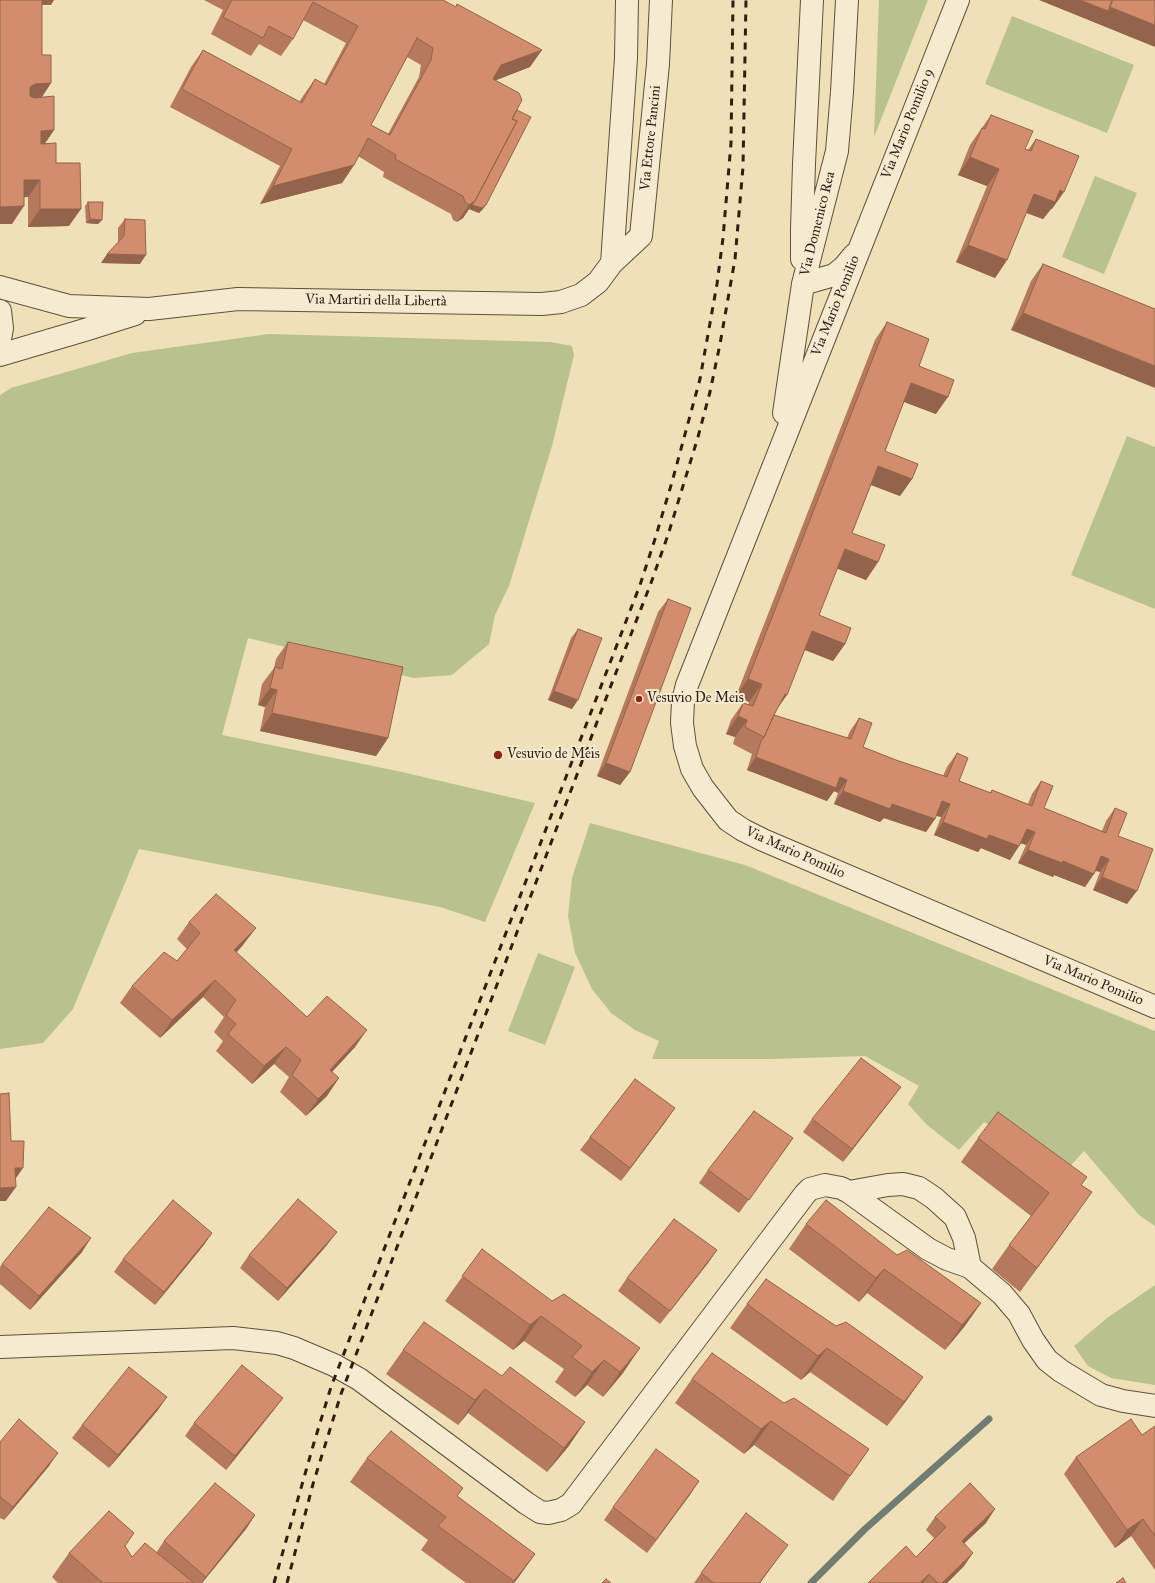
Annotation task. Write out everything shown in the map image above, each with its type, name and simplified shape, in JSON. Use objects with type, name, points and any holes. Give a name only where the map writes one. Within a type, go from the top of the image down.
[{"type":"street","name":"Via Ettore Pancini","points":[[612,263],[626,58],[627,0]]},
{"type":"street","name":"Via Ettore Pancini","points":[[598,282],[612,263],[640,236],[658,64],[661,0]]},
{"type":"street","name":"Via Domenico Rea","points":[[803,284],[802,229],[812,0]]},
{"type":"street","name":"Via Domenico Rea","points":[[803,284],[824,206],[836,151],[842,92],[847,0]]},
{"type":"street","name":"Via Mario Pomilio 9","points":[[859,248],[958,0]]},
{"type":"street","name":"Via Mario Pomilio","points":[[766,483],[779,439],[803,284],[834,275],[844,267],[859,248]]},
{"type":"street","name":"Via Mario Pomilio","points":[[859,248],[687,685],[683,701],[682,723],[685,746],[692,769],[707,794],[728,820],[743,830],[763,840],[1155,1007]]},
{"type":"street","name":"Via Martiri della Libertà","points":[[0,287],[69,306],[149,309],[238,299],[542,304],[561,302],[581,295],[598,282]]},
{"type":"street","name":"Via Martiri della Libertà","points":[[0,355],[149,309]]},
{"type":"street","points":[[0,311],[2,328],[0,339]]},
{"type":"street","points":[[0,1347],[233,1338],[277,1343],[294,1348],[334,1365],[359,1379],[526,1503],[540,1512],[548,1513],[561,1510],[570,1504],[579,1494],[805,1194],[810,1189],[825,1184],[841,1188],[849,1192],[928,1249],[947,1259],[970,1267],[1002,1294],[1018,1314],[1047,1360],[1061,1371],[1101,1395],[1123,1401],[1155,1406]]},
{"type":"street","points":[[849,1192],[888,1185],[903,1184],[918,1188],[934,1198],[955,1217],[964,1238],[970,1267]]},
{"type":"green space","points":[[879,0],[928,0],[874,137]]},
{"type":"green space","points":[[1012,16],[1134,65],[1107,133],[985,84]]},
{"type":"green space","points":[[1095,176],[1137,193],[1104,274],[1062,257]]},
{"type":"green space","points":[[269,334],[551,342],[572,346],[574,355],[552,446],[509,586],[495,615],[489,644],[452,675],[414,678],[248,638],[222,735],[402,772],[535,803],[485,922],[440,907],[139,849],[73,1009],[43,1043],[0,1049],[0,395],[11,388],[132,353]]},
{"type":"green space","points":[[1127,436],[1155,447],[1155,609],[1071,575]]},
{"type":"green space","points":[[590,823],[745,865],[1155,1031],[1155,1226],[1139,1215],[1084,1151],[1064,1173],[984,1122],[959,1150],[927,1125],[908,1104],[919,1086],[865,1056],[772,1059],[652,1059],[659,1041],[635,1030],[611,1013],[592,989],[575,953],[568,916],[572,878]]},
{"type":"green space","points":[[538,953],[575,967],[545,1045],[508,1031]]},
{"type":"green space","points":[[1155,1285],[1155,1385],[1111,1378],[1088,1366],[1074,1346],[1107,1318]]},
{"type":"building","points":[[0,0],[42,0],[42,55],[51,55],[51,83],[35,84],[30,87],[30,96],[34,98],[54,96],[54,130],[41,131],[41,144],[56,143],[56,163],[80,163],[81,209],[40,209],[40,180],[24,180],[24,206],[0,207]]},
{"type":"building","points":[[232,0],[443,0],[456,7],[457,4],[542,50],[501,65],[493,79],[519,93],[522,100],[512,119],[517,121],[475,201],[469,205],[465,202],[463,196],[395,159],[396,155],[368,138],[354,165],[273,186],[292,149],[182,89],[203,50],[302,103],[315,79],[326,85],[358,26],[313,2],[293,39],[269,26],[263,38],[223,17]],"holes":[[[417,38],[433,48],[431,60],[390,135],[371,125]]]},
{"type":"building","points":[[1080,0],[1112,0],[1108,11]]},
{"type":"building","points":[[1113,0],[1155,0],[1155,25],[1110,7]]},
{"type":"building","points":[[517,110],[531,117],[486,205],[482,208],[472,205],[517,121],[512,119]]},
{"type":"building","points":[[991,115],[1033,131],[1025,149],[1031,151],[1036,139],[1079,156],[1064,192],[1060,190],[1055,202],[1034,194],[1007,260],[968,245],[999,169],[970,157],[982,128],[985,129]]},
{"type":"building","points":[[88,202],[103,202],[102,220],[90,219]]},
{"type":"building","points":[[125,219],[145,220],[146,255],[107,254],[124,236]]},
{"type":"building","points":[[1043,264],[1155,309],[1155,366],[1023,313]]},
{"type":"building","points":[[887,322],[929,339],[919,366],[954,380],[948,397],[911,383],[885,451],[918,464],[912,479],[878,466],[852,533],[885,545],[878,562],[845,549],[819,615],[851,628],[845,644],[812,631],[787,695],[785,694],[764,737],[745,727],[747,720],[738,716],[743,703],[753,706],[762,684],[748,679]]},
{"type":"building","name":"Vesuvio De Meis","points":[[668,599],[691,608],[630,772],[606,763]]},
{"type":"building","name":"Vesuvio De Meis","points":[[578,629],[602,638],[578,700],[554,691]]},
{"type":"building","points":[[288,642],[403,667],[388,738],[272,713],[277,690],[270,688],[275,667],[282,669]]},
{"type":"building","points":[[774,715],[851,739],[859,718],[872,723],[863,747],[947,777],[957,753],[968,758],[959,781],[991,793],[992,790],[1032,806],[1041,781],[1053,786],[1044,808],[1106,833],[1115,808],[1127,813],[1118,836],[1153,849],[1137,891],[1102,877],[1109,859],[1101,856],[1094,874],[1063,861],[1062,863],[1028,850],[1035,832],[1027,829],[1019,846],[989,835],[987,839],[943,822],[950,804],[942,801],[935,819],[892,804],[890,809],[843,791],[847,780],[840,777],[836,788],[756,757],[761,741]]},
{"type":"building","points":[[216,894],[256,928],[234,950],[307,1017],[327,996],[367,1030],[330,1070],[339,1078],[318,1099],[292,1075],[301,1060],[286,1047],[264,1066],[228,1034],[236,1024],[226,1015],[236,1000],[215,980],[172,1020],[132,986],[164,952],[177,961],[200,933],[189,922]]},
{"type":"building","points":[[861,1058],[901,1087],[852,1149],[812,1119]]},
{"type":"building","points":[[635,1079],[675,1108],[630,1168],[590,1137]]},
{"type":"building","points":[[9,1093],[11,1141],[24,1141],[23,1168],[15,1168],[16,1187],[0,1188],[0,1094]]},
{"type":"building","points":[[754,1111],[793,1138],[749,1200],[708,1170]]},
{"type":"building","points":[[998,1112],[1087,1177],[1081,1185],[1092,1192],[1037,1268],[1009,1245],[1049,1193],[978,1138]]},
{"type":"building","points":[[298,1199],[337,1232],[287,1288],[249,1255]]},
{"type":"building","points":[[173,1200],[212,1233],[164,1292],[123,1259]]},
{"type":"building","points":[[826,1200],[897,1255],[907,1250],[981,1303],[962,1325],[884,1269],[876,1278],[806,1224]]},
{"type":"building","points":[[49,1207],[91,1238],[39,1296],[2,1264]]},
{"type":"building","points":[[674,1219],[717,1250],[670,1311],[627,1278]]},
{"type":"building","points":[[482,1249],[552,1301],[564,1294],[640,1348],[620,1372],[604,1360],[592,1372],[572,1357],[582,1346],[541,1316],[530,1325],[462,1276]]},
{"type":"building","points":[[766,1279],[836,1326],[846,1322],[923,1377],[904,1402],[827,1348],[818,1356],[747,1304]]},
{"type":"building","points":[[424,1322],[502,1376],[510,1367],[585,1422],[564,1448],[485,1389],[475,1400],[403,1350]]},
{"type":"building","points":[[712,1353],[784,1403],[794,1398],[869,1449],[850,1476],[771,1421],[761,1429],[692,1379]]},
{"type":"building","points":[[242,1365],[283,1398],[235,1456],[194,1423]]},
{"type":"building","points":[[129,1367],[167,1397],[118,1455],[82,1425]]},
{"type":"building","points":[[19,1419],[58,1453],[13,1507],[0,1497],[0,1442]]},
{"type":"building","points":[[1131,1419],[1142,1435],[1155,1426],[1155,1536],[1143,1519],[1127,1530],[1076,1457]]},
{"type":"building","points":[[391,1431],[463,1488],[457,1496],[535,1554],[514,1581],[438,1526],[446,1517],[367,1458]]},
{"type":"building","points":[[656,1449],[699,1481],[656,1540],[613,1507]]},
{"type":"building","points":[[215,1483],[255,1515],[206,1577],[164,1541]]},
{"type":"building","points":[[970,1483],[995,1509],[962,1541],[973,1553],[942,1583],[938,1583],[929,1574],[920,1583],[868,1583],[906,1546],[916,1557],[946,1527],[935,1517]]},
{"type":"building","points":[[109,1511],[134,1533],[125,1546],[132,1557],[145,1543],[194,1583],[103,1583],[69,1553]]},
{"type":"building","points":[[746,1513],[788,1545],[759,1583],[714,1583],[701,1573]]},
{"type":"building","points":[[1123,1578],[1126,1583],[1116,1583]]},
{"type":"building","points":[[606,1579],[611,1583],[602,1583]]},
{"type":"waterway","points":[[811,1583],[865,1529],[989,1419]]},
{"type":"railway","points":[[274,1583],[331,1387],[640,585],[672,482],[700,379],[717,284],[723,238],[731,143],[733,0]]},
{"type":"railway","points":[[287,1583],[313,1484],[341,1394],[651,583],[668,535],[698,437],[710,392],[720,344],[735,259],[743,167],[746,0]]},
{"type":"place","name":"Vesuvio De Meis","points":[[639,699]]},
{"type":"place","name":"Vesuvio de Meis","points":[[498,755]]}]
